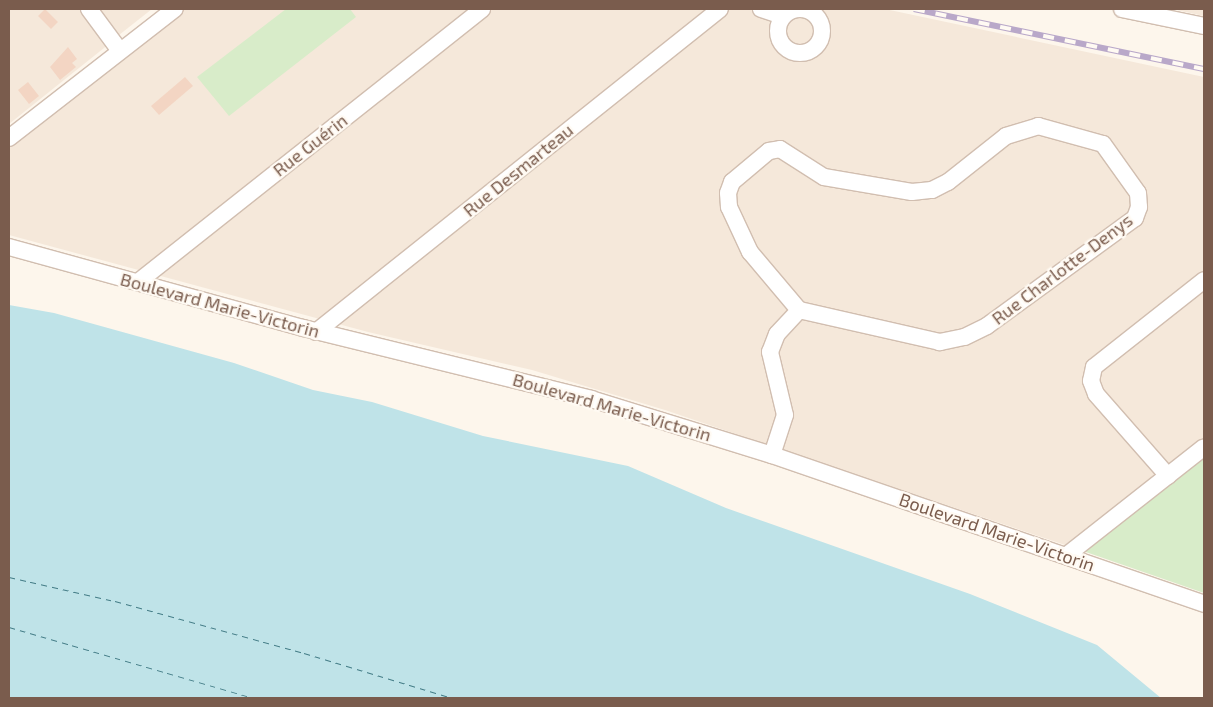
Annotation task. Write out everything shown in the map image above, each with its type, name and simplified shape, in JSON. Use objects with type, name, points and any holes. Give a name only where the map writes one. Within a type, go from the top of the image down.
[{"type":"street","points":[[90,9],[120,51]]},
{"type":"street","points":[[9,138],[174,9]]},
{"type":"street","name":"Rue Guérin","points":[[138,282],[482,9]]},
{"type":"street","name":"Rue Desmarteau","points":[[316,332],[720,9]]},
{"type":"street","points":[[761,9],[783,16]]},
{"type":"street","points":[[1122,9],[1204,26]]},
{"type":"street","name":"Rue Charlotte-Denys","points":[[1038,126],[1094,138],[1103,144],[1138,193],[1139,207],[1135,218],[987,326],[964,337],[940,342],[799,310],[750,252],[729,207],[728,193],[732,182],[769,151],[780,149],[824,177],[912,192],[932,190],[948,182],[1006,136],[1038,126]]},
{"type":"street","name":"Boulevard Marie-Victorin","points":[[9,246],[316,332],[591,399],[772,455],[1067,555],[1204,604]]},
{"type":"street","points":[[1168,476],[1096,394],[1091,381],[1094,367],[1204,280]]},
{"type":"street","points":[[772,455],[786,415],[770,352],[777,334],[799,310]]},
{"type":"street","points":[[1067,555],[1204,447]]},
{"type":"shaded area","points":[[9,9],[82,9],[109,44],[9,124]]},
{"type":"shaded area","points":[[99,9],[152,9],[119,35]]},
{"type":"shaded area","points":[[181,9],[885,9],[1204,77],[1204,454],[1083,551],[665,410],[532,370],[368,332],[9,235],[9,144]]},
{"type":"shaded area","points":[[1172,9],[1204,9],[1204,16]]},
{"type":"green space","points":[[286,9],[350,9],[356,17],[229,116],[197,77]]},
{"type":"green space","points":[[1204,454],[1204,593],[1083,551]]},
{"type":"water","points":[[9,305],[54,313],[234,363],[313,390],[372,402],[483,436],[628,466],[726,508],[970,594],[1097,645],[1161,698],[9,698]]},
{"type":"building","points":[[45,9],[58,22],[51,29],[38,16]]},
{"type":"building","points":[[68,47],[77,59],[72,63],[76,67],[60,80],[50,67]]},
{"type":"building","points":[[185,77],[193,86],[159,115],[151,106]]},
{"type":"building","points":[[28,82],[39,96],[29,104],[18,90]]},
{"type":"ferry route","points":[[9,577],[115,601],[304,653],[452,698]]},
{"type":"ferry route","points":[[9,627],[254,698]]},
{"type":"railway","points":[[914,9],[1204,69]]}]
